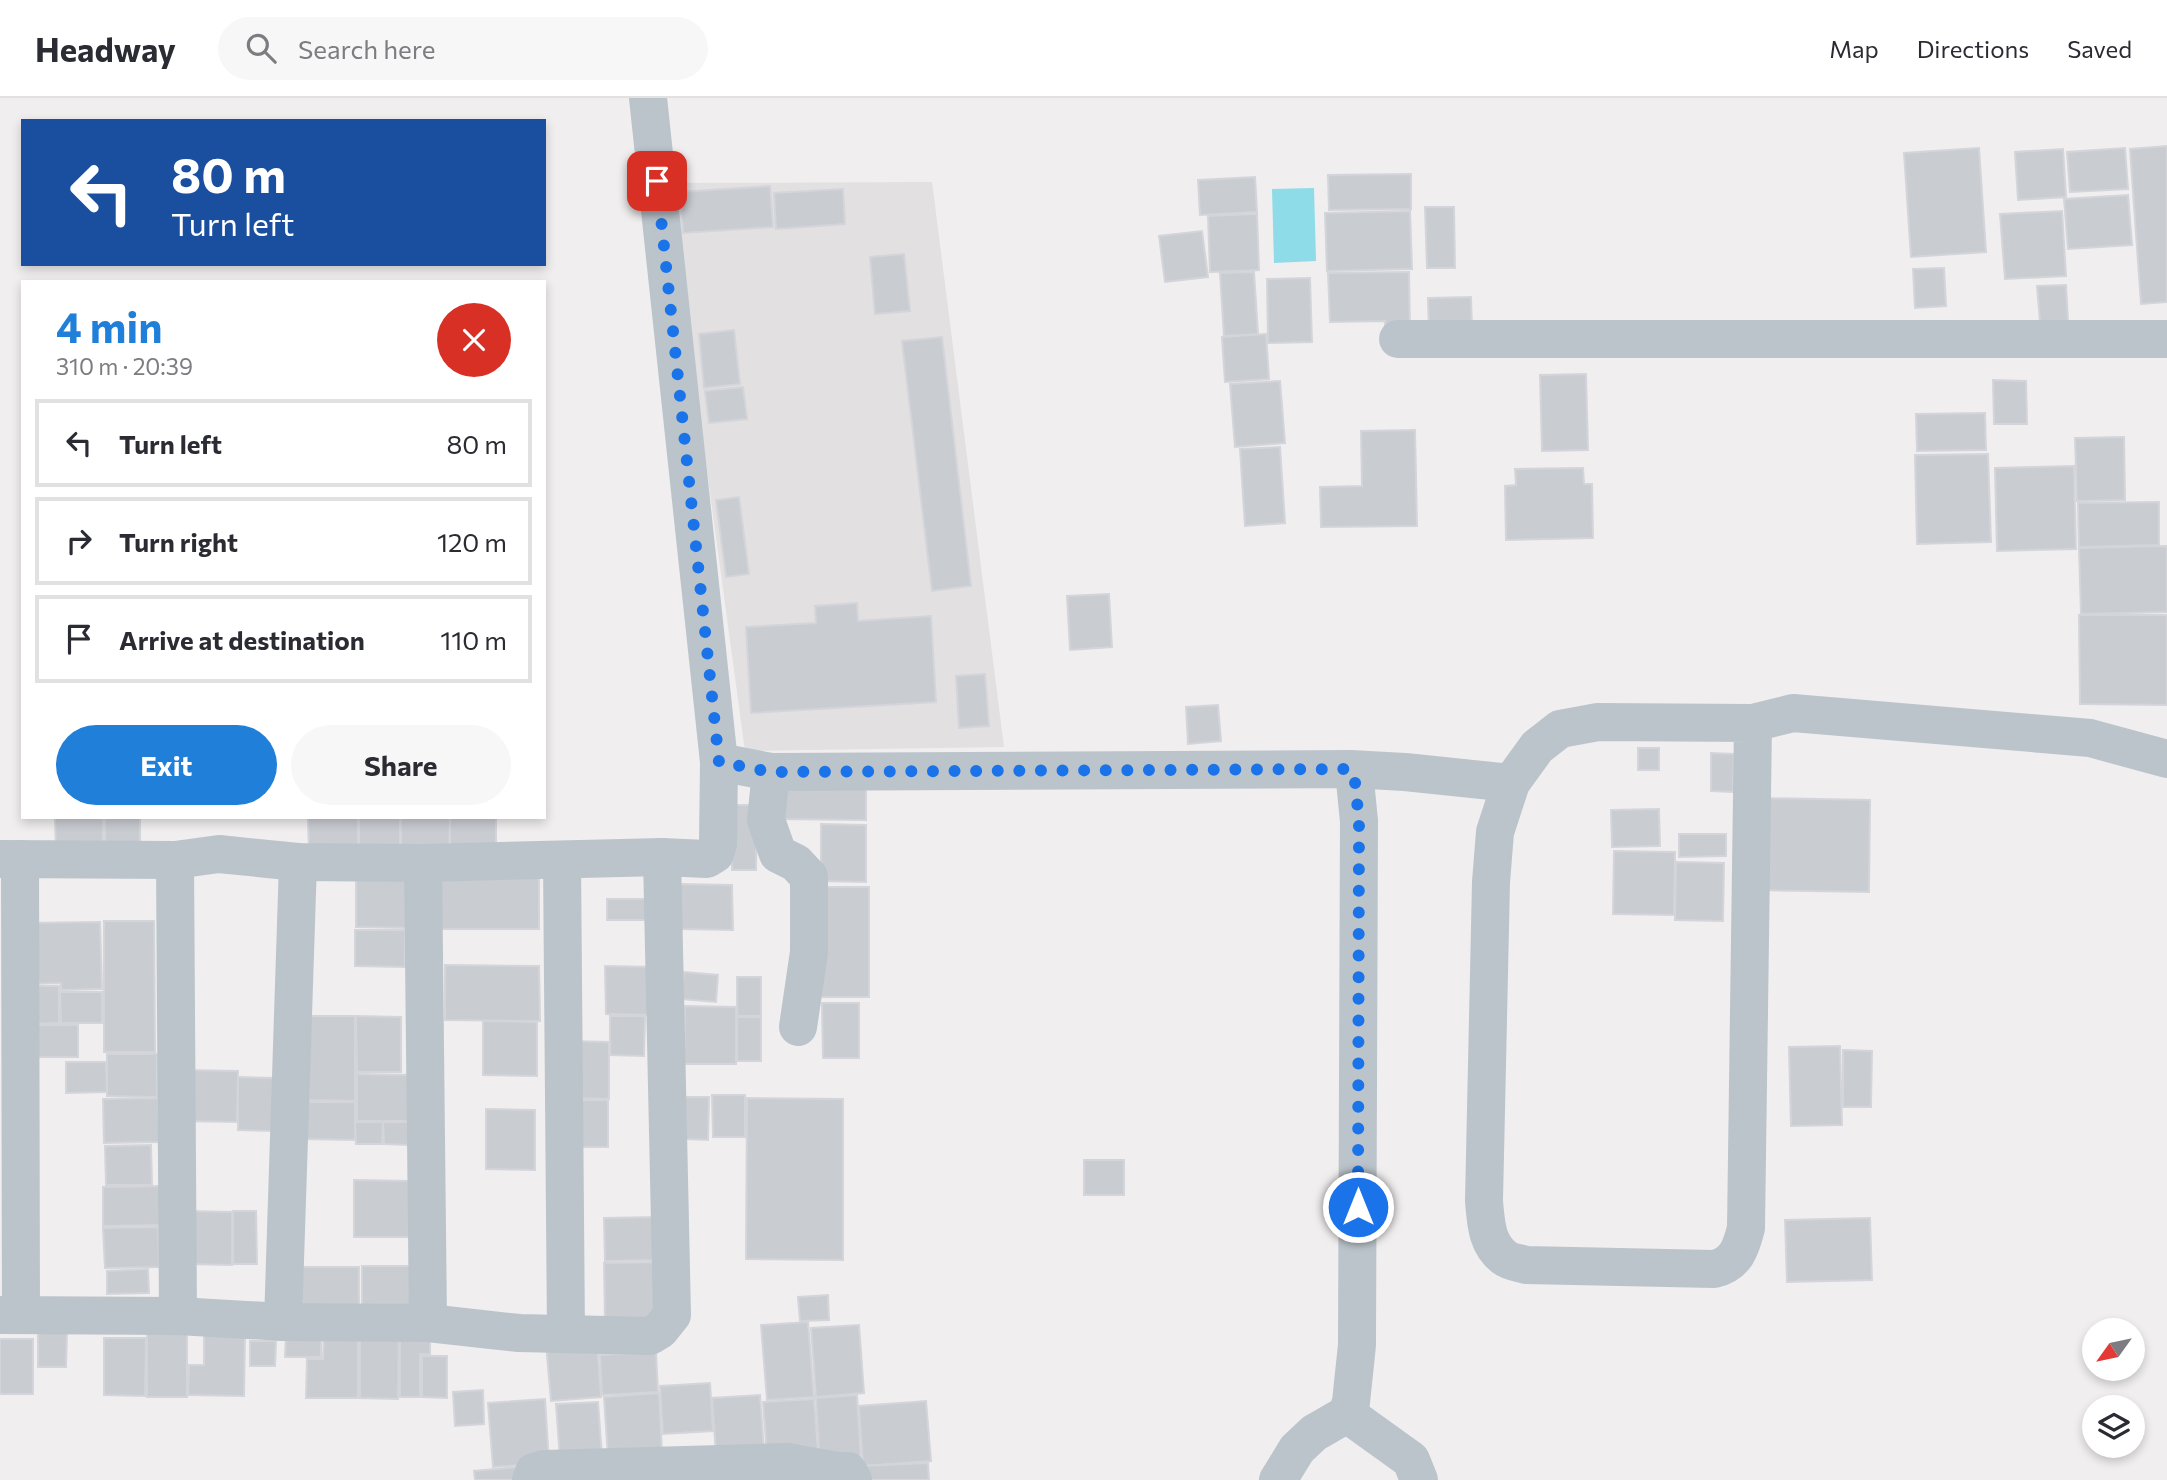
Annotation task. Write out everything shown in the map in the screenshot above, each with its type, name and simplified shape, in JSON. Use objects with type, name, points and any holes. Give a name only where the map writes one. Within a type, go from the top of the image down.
[{"type":"street","points":[[648,98],[719,762],[718,843],[715,854],[708,859],[662,857],[423,863],[298,862],[219,854],[175,860],[10,859],[10,1315],[178,1316],[282,1322],[428,1323],[566,1335],[650,1336],[660,1330],[672,1315],[662,857]]},
{"type":"street","points":[[1398,339],[2167,340]]},
{"type":"street","points":[[1753,723],[1746,1228],[1740,1249],[1732,1262],[1714,1269],[1526,1265],[1506,1259],[1494,1247],[1486,1232],[1485,1201],[1491,882],[1495,832],[1511,783],[1537,747],[1560,729],[1598,722],[1753,723],[1793,713],[2090,738],[2167,759]]},
{"type":"street","points":[[719,762],[771,772],[1350,769],[1511,783]]},
{"type":"street","points":[[1279,1480],[1297,1449],[1314,1433],[1347,1413],[1352,1402],[1357,1345],[1359,821],[1355,782],[1350,769]]},
{"type":"street","points":[[771,772],[766,820],[778,854],[796,863],[809,877],[809,952],[798,1027]]},
{"type":"street","points":[[175,860],[178,1316]]},
{"type":"street","points":[[562,860],[566,1335]]},
{"type":"street","points":[[282,1322],[298,862]]},
{"type":"street","points":[[423,863],[428,1323]]},
{"type":"street","points":[[1347,1413],[1411,1460],[1419,1480]]},
{"type":"street","points":[[531,1480],[534,1472],[544,1469],[787,1462],[848,1471],[853,1480]]},
{"type":"shaded area","points":[[932,182],[1004,747],[745,751],[668,183]]},
{"type":"water","points":[[1314,188],[1316,261],[1274,263],[1272,189]]},
{"type":"building","points":[[2167,146],[2167,302],[2141,304],[2130,149]]},
{"type":"building","points":[[1979,148],[1986,252],[1911,257],[1904,153]]},
{"type":"building","points":[[2125,148],[2128,189],[2070,192],[2067,152]]},
{"type":"building","points":[[2063,149],[2066,197],[2018,200],[2015,152]]},
{"type":"building","points":[[1411,174],[1411,209],[1329,210],[1328,175]]},
{"type":"building","points":[[1255,177],[1257,212],[1200,215],[1198,180]]},
{"type":"building","points":[[770,186],[773,227],[683,233],[680,192]]},
{"type":"building","points":[[843,189],[845,224],[776,229],[774,193]]},
{"type":"building","points":[[2128,195],[2132,245],[2068,249],[2064,199]]},
{"type":"building","points":[[1425,207],[1454,207],[1455,268],[1427,268]]},
{"type":"building","points":[[1410,211],[1412,269],[1327,271],[1325,213]]},
{"type":"building","points":[[2062,211],[2066,276],[2005,279],[2000,214]]},
{"type":"building","points":[[1257,214],[1259,270],[1210,272],[1208,216]]},
{"type":"building","points":[[1202,231],[1208,277],[1165,282],[1159,236]]},
{"type":"building","points":[[904,254],[910,311],[875,314],[870,257]]},
{"type":"building","points":[[1944,268],[1946,306],[1915,308],[1913,269]]},
{"type":"building","points":[[1254,272],[1258,334],[1224,336],[1220,273]]},
{"type":"building","points":[[1409,272],[1410,333],[1385,334],[1385,321],[1330,322],[1328,273]]},
{"type":"building","points":[[1310,278],[1312,342],[1268,343],[1267,279]]},
{"type":"building","points":[[2066,285],[2068,321],[2040,322],[2037,286]]},
{"type":"building","points":[[1471,297],[1472,329],[1429,330],[1428,298]]},
{"type":"building","points":[[734,330],[740,384],[704,388],[699,334]]},
{"type":"building","points":[[1266,334],[1269,379],[1225,382],[1222,337]]},
{"type":"building","points":[[942,337],[971,586],[932,591],[902,341]]},
{"type":"building","points":[[1586,374],[1588,450],[1542,451],[1540,375]]},
{"type":"building","points":[[1993,380],[2026,381],[2027,424],[1994,424]]},
{"type":"building","points":[[1280,381],[1285,443],[1235,447],[1230,384]]},
{"type":"building","points":[[743,387],[747,419],[709,423],[705,391]]},
{"type":"building","points":[[1985,413],[1986,450],[1917,451],[1916,414]]},
{"type":"building","points":[[1415,430],[1417,526],[1321,527],[1320,487],[1362,486],[1361,431]]},
{"type":"building","points":[[2124,437],[2125,500],[2077,501],[2075,438]]},
{"type":"building","points":[[1280,447],[1285,523],[1245,526],[1240,449]]},
{"type":"building","points":[[1988,454],[1991,542],[1917,544],[1915,455]]},
{"type":"building","points":[[2074,466],[2076,549],[1997,551],[1995,468]]},
{"type":"building","points":[[1583,468],[1584,484],[1592,484],[1593,538],[1506,540],[1505,486],[1516,485],[1515,469]]},
{"type":"building","points":[[739,497],[749,574],[726,577],[716,500]]},
{"type":"building","points":[[2159,502],[2159,545],[2079,547],[2078,503]]},
{"type":"building","points":[[2167,546],[2167,612],[2081,614],[2079,548]]},
{"type":"building","points":[[1109,594],[1112,647],[1070,650],[1067,596]]},
{"type":"building","points":[[857,603],[858,621],[931,616],[936,702],[751,713],[746,627],[816,623],[815,606]]},
{"type":"building","points":[[2079,615],[2167,615],[2167,705],[2080,704]]},
{"type":"building","points":[[985,674],[989,726],[959,728],[956,676]]},
{"type":"building","points":[[1218,705],[1221,741],[1188,744],[1186,707]]},
{"type":"building","points":[[1638,748],[1659,748],[1659,770],[1638,770]]},
{"type":"building","points":[[1711,753],[1734,754],[1733,792],[1711,791]]},
{"type":"building","points":[[772,787],[866,789],[866,820],[772,819]]},
{"type":"building","points":[[1758,798],[1870,800],[1869,892],[1756,890]]},
{"type":"building","points":[[732,805],[757,805],[756,870],[732,870]]},
{"type":"building","points":[[1659,809],[1660,846],[1612,847],[1611,810]]},
{"type":"building","points":[[55,819],[103,819],[103,851],[56,851]]},
{"type":"building","points":[[105,819],[140,819],[140,851],[105,850]]},
{"type":"building","points":[[308,819],[358,819],[358,853],[309,852]]},
{"type":"building","points":[[359,819],[400,819],[400,853],[359,852]]},
{"type":"building","points":[[401,819],[450,819],[449,852],[401,851]]},
{"type":"building","points":[[450,819],[496,819],[496,851],[450,850]]},
{"type":"building","points":[[821,824],[866,825],[866,882],[821,881]]},
{"type":"building","points":[[1679,834],[1726,834],[1726,856],[1679,857]]},
{"type":"building","points":[[1614,851],[1675,852],[1674,915],[1613,914]]},
{"type":"building","points":[[1676,862],[1724,863],[1723,921],[1675,920]]},
{"type":"building","points":[[436,875],[539,876],[539,929],[436,929]]},
{"type":"building","points":[[356,880],[413,881],[413,928],[356,927]]},
{"type":"building","points":[[680,884],[732,885],[733,930],[681,929]]},
{"type":"building","points":[[821,887],[869,887],[869,997],[821,997]]},
{"type":"building","points":[[607,899],[652,899],[652,920],[607,920]]},
{"type":"building","points":[[104,921],[154,921],[155,1052],[104,1052]]},
{"type":"building","points":[[100,922],[102,989],[61,990],[61,983],[24,984],[23,923]]},
{"type":"building","points":[[355,930],[405,930],[405,967],[355,966]]},
{"type":"building","points":[[445,965],[539,966],[540,1021],[445,1020]]},
{"type":"building","points":[[605,966],[654,967],[654,1015],[606,1014]]},
{"type":"building","points":[[684,972],[718,975],[716,1002],[682,999]]},
{"type":"building","points":[[737,977],[761,977],[761,1016],[737,1016]]},
{"type":"building","points":[[26,986],[59,986],[59,1023],[26,1024]]},
{"type":"building","points":[[60,992],[102,992],[102,1023],[61,1023]]},
{"type":"building","points":[[822,1003],[859,1003],[859,1058],[823,1058]]},
{"type":"building","points":[[685,1006],[736,1007],[736,1064],[684,1064]]},
{"type":"building","points":[[302,1016],[355,1016],[355,1101],[302,1100]]},
{"type":"building","points":[[356,1016],[401,1017],[401,1072],[357,1072]]},
{"type":"building","points":[[610,1016],[645,1016],[644,1056],[610,1055]]},
{"type":"building","points":[[737,1017],[761,1017],[761,1061],[737,1061]]},
{"type":"building","points":[[483,1021],[537,1022],[537,1076],[483,1075]]},
{"type":"building","points":[[31,1025],[78,1025],[78,1057],[31,1057]]},
{"type":"building","points":[[568,1041],[609,1042],[609,1099],[568,1098]]},
{"type":"building","points":[[1840,1046],[1842,1125],[1791,1126],[1789,1047]]},
{"type":"building","points":[[1843,1050],[1872,1051],[1871,1107],[1843,1107]]},
{"type":"building","points":[[107,1054],[157,1054],[157,1097],[107,1096]]},
{"type":"building","points":[[66,1062],[106,1062],[107,1092],[66,1093]]},
{"type":"building","points":[[184,1070],[238,1071],[237,1122],[183,1121]]},
{"type":"building","points":[[357,1074],[413,1075],[413,1121],[357,1121]]},
{"type":"building","points":[[238,1077],[276,1078],[275,1131],[238,1130]]},
{"type":"building","points":[[712,1095],[745,1095],[745,1137],[713,1137]]},
{"type":"building","points":[[685,1097],[709,1097],[708,1140],[686,1139]]},
{"type":"building","points":[[158,1098],[159,1142],[104,1143],[103,1099]]},
{"type":"building","points":[[747,1098],[843,1099],[843,1260],[746,1259]]},
{"type":"building","points":[[570,1100],[608,1100],[608,1147],[570,1147]]},
{"type":"building","points":[[302,1102],[355,1102],[355,1140],[302,1139]]},
{"type":"building","points":[[486,1109],[535,1110],[535,1170],[486,1169]]},
{"type":"building","points":[[355,1122],[383,1122],[382,1144],[356,1144]]},
{"type":"building","points":[[383,1122],[409,1122],[409,1145],[384,1144]]},
{"type":"building","points":[[151,1145],[152,1185],[106,1185],[105,1146]]},
{"type":"building","points":[[1084,1160],[1124,1160],[1124,1195],[1084,1195]]},
{"type":"building","points":[[354,1180],[411,1181],[412,1237],[354,1237]]},
{"type":"building","points":[[162,1186],[163,1225],[103,1226],[103,1187]]},
{"type":"building","points":[[187,1211],[232,1212],[232,1265],[187,1264]]},
{"type":"building","points":[[233,1211],[256,1211],[257,1264],[233,1264]]},
{"type":"building","points":[[659,1217],[660,1260],[605,1261],[604,1218]]},
{"type":"building","points":[[1870,1218],[1872,1280],[1787,1282],[1785,1220]]},
{"type":"building","points":[[158,1227],[159,1267],[105,1268],[103,1228]]},
{"type":"building","points":[[657,1262],[658,1321],[605,1322],[604,1263]]},
{"type":"building","points":[[362,1266],[415,1266],[415,1312],[362,1311]]},
{"type":"building","points":[[302,1267],[359,1267],[359,1315],[302,1314]]},
{"type":"building","points":[[148,1269],[149,1293],[107,1294],[107,1271]]},
{"type":"building","points":[[828,1295],[829,1320],[800,1321],[798,1297]]},
{"type":"building","points":[[808,1322],[814,1397],[767,1400],[761,1325]]},
{"type":"building","points":[[859,1325],[864,1393],[816,1397],[811,1328]]},
{"type":"building","points":[[147,1328],[187,1328],[187,1397],[147,1397]]},
{"type":"building","points":[[38,1331],[67,1332],[66,1367],[38,1367]]},
{"type":"building","points":[[204,1332],[245,1333],[244,1396],[188,1395],[189,1365],[204,1365]]},
{"type":"building","points":[[324,1332],[358,1333],[358,1398],[306,1398],[307,1359],[323,1359]]},
{"type":"building","points":[[360,1332],[399,1333],[398,1399],[360,1398]]},
{"type":"building","points":[[286,1333],[321,1334],[321,1357],[285,1357]]},
{"type":"building","points":[[400,1333],[430,1333],[430,1354],[420,1354],[420,1397],[400,1397]]},
{"type":"building","points":[[104,1338],[146,1338],[145,1396],[104,1395]]},
{"type":"building","points":[[0,1339],[33,1339],[33,1394],[0,1394]]},
{"type":"building","points":[[250,1341],[276,1341],[275,1366],[250,1366]]},
{"type":"building","points":[[597,1341],[601,1397],[551,1401],[546,1344]]},
{"type":"building","points":[[656,1352],[658,1392],[602,1395],[600,1355]]},
{"type":"building","points":[[422,1356],[447,1356],[447,1398],[422,1397]]},
{"type":"building","points":[[710,1383],[713,1431],[663,1434],[660,1386]]},
{"type":"building","points":[[483,1390],[484,1424],[455,1426],[453,1392]]},
{"type":"building","points":[[659,1393],[662,1453],[608,1457],[604,1397]]},
{"type":"building","points":[[760,1395],[764,1450],[716,1453],[712,1398]]},
{"type":"building","points":[[857,1395],[861,1464],[820,1466],[816,1398]]},
{"type":"building","points":[[545,1399],[549,1463],[493,1467],[488,1403]]},
{"type":"building","points":[[814,1399],[818,1452],[767,1455],[763,1402]]},
{"type":"building","points":[[926,1401],[931,1461],[863,1466],[859,1406]]},
{"type":"building","points":[[598,1402],[602,1456],[560,1459],[556,1404]]},
{"type":"building","points":[[928,1463],[929,1480],[861,1480],[861,1466]]},
{"type":"building","points":[[518,1467],[519,1480],[475,1480],[474,1471]]},
{"type":"route","points":[[657,181],[719,762],[771,772],[1350,769],[1355,782],[1359,821],[1358,1207]]}]
